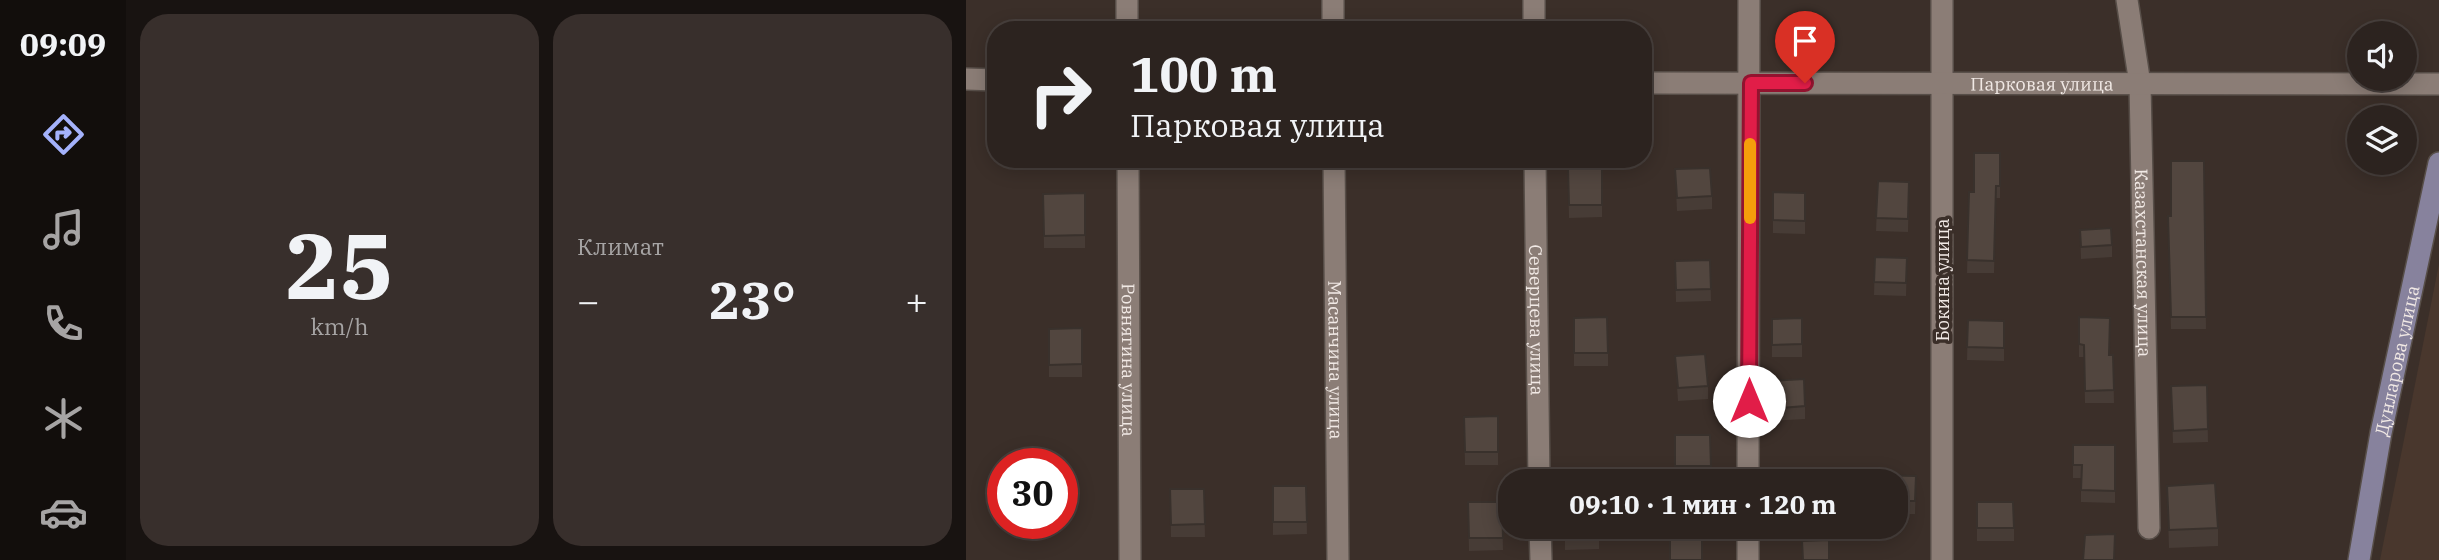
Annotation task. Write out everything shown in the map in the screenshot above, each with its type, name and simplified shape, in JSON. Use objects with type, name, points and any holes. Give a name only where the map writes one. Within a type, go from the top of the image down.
[{"type":"main road","name":"Дунларова улица","points":[[2359,560],[2381,433],[2439,163]]},
{"type":"street","points":[[1127,0],[1127,21]]},
{"type":"street","points":[[1333,0],[1333,21]]},
{"type":"street","points":[[1534,0],[1534,21]]},
{"type":"street","points":[[1748,469],[1751,83],[1749,0]]},
{"type":"street","name":"Бокина улица","points":[[1942,0],[1942,560]]},
{"type":"street","name":"Казахстанская улица","points":[[2127,0],[2140,84],[2149,528]]},
{"type":"street","points":[[966,79],[987,80]]},
{"type":"street","name":"Парковая улица","points":[[1652,83],[2439,84]]},
{"type":"street","name":"Ровнягина улица","points":[[1128,168],[1130,560]]},
{"type":"street","name":"Масанчина улица","points":[[1334,168],[1338,560]]},
{"type":"street","name":"Северцева улица","points":[[1535,168],[1539,469]]},
{"type":"street","points":[[1540,539],[1541,560]]},
{"type":"street","points":[[1748,539],[1748,560]]},
{"type":"shaded area","points":[[2439,264],[2439,560],[2380,560]]},
{"type":"building","points":[[1974,153],[2000,153],[2000,186],[1996,186],[1994,261],[1967,260],[1969,192],[1974,192]]},
{"type":"building","points":[[2171,161],[2204,161],[2206,317],[2171,317],[2168,216],[2171,216]]},
{"type":"building","points":[[1710,168],[1712,196],[1677,198],[1675,169]]},
{"type":"building","points":[[1568,169],[1602,169],[1602,205],[1569,205]]},
{"type":"building","points":[[1878,181],[1909,182],[1908,219],[1876,218]]},
{"type":"building","points":[[1773,192],[1805,193],[1805,221],[1773,220]]},
{"type":"building","points":[[1085,193],[1085,235],[1044,236],[1043,194]]},
{"type":"building","points":[[2111,228],[2112,245],[2081,247],[2080,230]]},
{"type":"building","points":[[1875,257],[1907,258],[1906,283],[1874,282]]},
{"type":"building","points":[[1710,260],[1711,289],[1676,290],[1675,261]]},
{"type":"building","points":[[1607,317],[1608,353],[1574,353],[1574,318]]},
{"type":"building","points":[[2079,317],[2110,318],[2109,355],[2113,355],[2114,390],[2085,391],[2084,345],[2079,344]]},
{"type":"building","points":[[1802,318],[1802,344],[1772,345],[1772,319]]},
{"type":"building","points":[[1968,320],[2004,321],[2004,348],[1967,347]]},
{"type":"building","points":[[1082,328],[1082,364],[1049,365],[1049,329]]},
{"type":"building","points":[[1705,354],[1708,386],[1678,388],[1675,356]]},
{"type":"building","points":[[1804,379],[1805,406],[1769,409],[1767,381]]},
{"type":"building","points":[[2207,385],[2208,429],[2173,431],[2171,386]]},
{"type":"building","points":[[1498,416],[1498,452],[1465,452],[1464,417]]},
{"type":"building","points":[[1675,435],[1710,435],[1711,466],[1675,466]]},
{"type":"building","points":[[2073,445],[2115,445],[2115,491],[2081,490],[2082,465],[2073,465]]},
{"type":"building","points":[[1908,476],[1916,476],[1915,501],[1908,501]]},
{"type":"building","points":[[2215,483],[2218,528],[2169,530],[2167,486]]},
{"type":"building","points":[[1273,486],[1306,486],[1307,522],[1273,522]]},
{"type":"building","points":[[1170,489],[1204,489],[1205,524],[1171,525]]},
{"type":"building","points":[[1468,502],[1498,502],[1498,538],[1469,538]]},
{"type":"building","points":[[1977,502],[2013,502],[2014,528],[1977,528]]},
{"type":"building","points":[[2115,534],[2114,560],[2083,560],[2085,535]]},
{"type":"building","points":[[1702,539],[1702,560],[1670,560],[1670,540]]},
{"type":"building","points":[[1829,540],[1829,560],[1803,560],[1802,541]]},
{"type":"slow traffic","points":[[1750,144],[1750,218]]},
{"type":"route","points":[[1749,401],[1751,83],[1805,83]]}]
